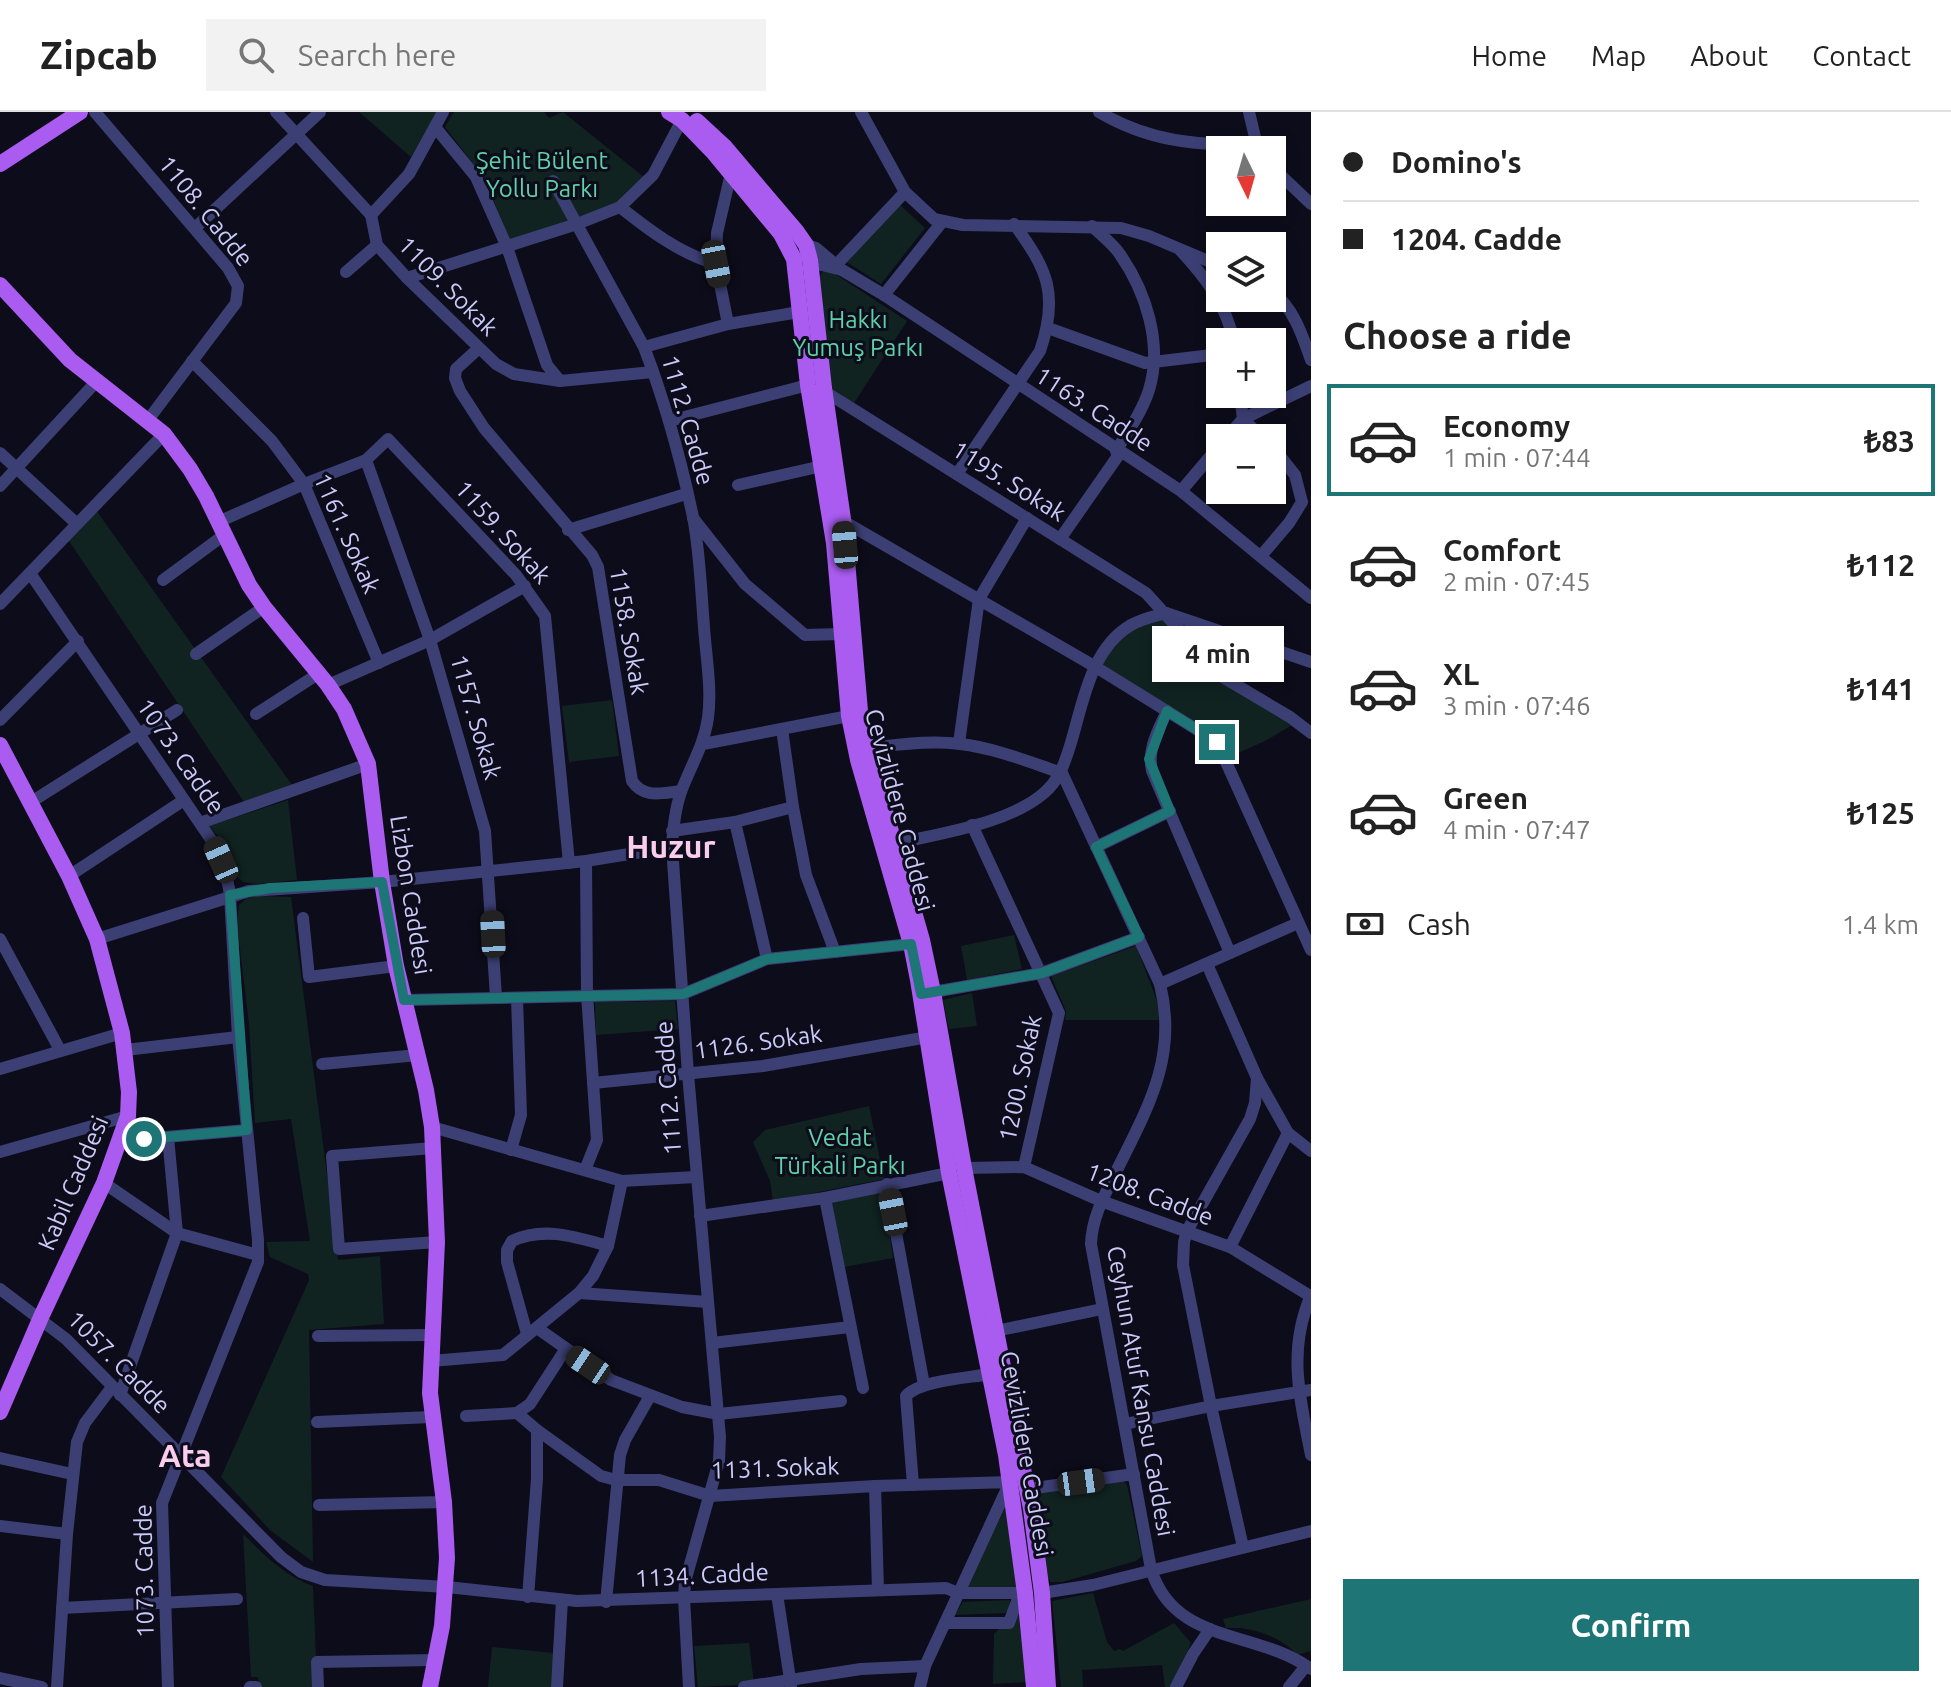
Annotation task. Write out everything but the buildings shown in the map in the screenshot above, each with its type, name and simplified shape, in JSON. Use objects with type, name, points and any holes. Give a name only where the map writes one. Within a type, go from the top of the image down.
[{"type":"main road","points":[[0,164],[80,112]]},
{"type":"main road","points":[[680,115],[799,252]]},
{"type":"main road","points":[[680,115],[724,146],[797,232],[799,252]]},
{"type":"main road","name":"Cevizlidere Caddesi","points":[[799,252],[799,312],[816,388],[822,466],[836,518],[841,634],[849,716],[858,760],[927,993],[990,1374],[1048,1687]]},
{"type":"main road","name":"Cevizlidere Caddesi","points":[[799,252],[860,711],[867,748],[922,940],[928,1037],[996,1331],[1028,1489],[1034,1687]]},
{"type":"main road","name":"Lizbon Caddesi","points":[[0,285],[48,340],[95,383],[164,434],[190,469],[264,607],[323,679],[357,735],[368,764],[396,966],[432,1127],[437,1242],[431,1417],[444,1502],[447,1587],[430,1687]]},
{"type":"main road","name":"Kabil Caddesi","points":[[0,745],[69,876],[97,939],[124,1042],[129,1092],[128,1116],[104,1183],[4,1388],[0,1412]]},
{"type":"street","name":"1108. Cadde","points":[[95,112],[234,276],[238,295],[236,303],[148,420]]},
{"type":"street","points":[[276,112],[371,215],[409,174],[443,112]]},
{"type":"street","points":[[195,228],[320,112]]},
{"type":"street","points":[[861,112],[905,192],[920,209],[942,222],[1121,228],[1206,260]]},
{"type":"street","points":[[1099,112],[1124,126],[1160,139],[1206,144]]},
{"type":"street","points":[[1249,112],[1254,136]]},
{"type":"street","points":[[407,278],[577,224],[620,207],[653,175],[680,115]]},
{"type":"street","points":[[435,127],[476,177],[507,247],[547,365],[560,381]]},
{"type":"street","points":[[728,324],[716,264],[717,233],[731,173]]},
{"type":"street","points":[[1286,180],[1311,204]]},
{"type":"street","name":"1112. Cadde","points":[[553,181],[644,347],[669,421],[693,518],[709,690],[703,744],[681,791],[672,831],[696,1177],[719,1414],[719,1461],[688,1567],[684,1598],[689,1687]]},
{"type":"street","points":[[840,267],[905,192]]},
{"type":"street","points":[[620,207],[657,236],[697,259],[716,264]]},
{"type":"street","name":"1109. Sokak","points":[[371,215],[377,245],[496,364],[514,374],[560,381],[653,372]]},
{"type":"street","points":[[884,295],[942,222]]},
{"type":"street","points":[[957,474],[1040,351],[1048,328],[1050,305],[1047,283],[1037,255],[1014,224]]},
{"type":"street","points":[[1060,539],[1118,452],[1136,419],[1149,391],[1155,363],[1147,310],[1135,281],[1118,252],[1092,226]]},
{"type":"street","points":[[346,272],[377,245]]},
{"type":"street","points":[[1177,247],[1203,275],[1220,300],[1231,328]]},
{"type":"street","name":"1163. Cadde","points":[[799,252],[840,267],[1181,491],[1311,598]]},
{"type":"street","points":[[1286,306],[1295,318],[1311,360]]},
{"type":"street","points":[[644,347],[728,324],[799,312]]},
{"type":"street","points":[[1048,328],[1145,363],[1206,356]]},
{"type":"street","name":"1158. Sokak","points":[[479,348],[456,369],[455,378],[460,391],[484,428],[592,555],[598,567],[632,781],[638,790],[647,794],[681,791]]},
{"type":"street","name":"1161. Sokak","points":[[192,361],[272,441],[304,484],[379,663]]},
{"type":"street","points":[[0,486],[95,383]]},
{"type":"street","points":[[1239,424],[1311,386]]},
{"type":"street","points":[[669,421],[816,388]]},
{"type":"street","name":"1195. Sokak","points":[[816,388],[1146,593],[1166,613]]},
{"type":"street","points":[[1242,408],[1243,419],[1248,424]]},
{"type":"street","points":[[0,604],[164,434]]},
{"type":"street","name":"1159. Sokak","points":[[163,580],[221,528],[304,484],[366,460],[388,439],[525,586],[545,616],[569,863]]},
{"type":"street","points":[[0,453],[77,524]]},
{"type":"street","name":"1157. Sokak","points":[[366,460],[430,640],[485,831],[496,997]]},
{"type":"street","points":[[1181,491],[1206,462]]},
{"type":"street","points":[[1261,556],[1306,502],[1295,475],[1286,464]]},
{"type":"street","points":[[738,485],[822,466]]},
{"type":"street","points":[[568,530],[686,494]]},
{"type":"street","points":[[693,518],[745,584],[805,635],[841,634]]},
{"type":"street","points":[[836,518],[1094,666],[1217,742],[1311,950]]},
{"type":"street","points":[[959,743],[979,599],[1027,518]]},
{"type":"street","name":"1073. Cadde","points":[[30,573],[200,823],[221,860],[230,895],[257,1268],[162,1503],[168,1687]]},
{"type":"street","points":[[256,714],[323,679],[379,663],[430,640],[525,586]]},
{"type":"street","points":[[196,654],[264,607]]},
{"type":"street","points":[[895,844],[1019,810],[1044,793],[1062,773],[1094,666],[1115,637],[1133,623],[1166,613],[1311,662]]},
{"type":"street","points":[[1166,613],[1221,676],[1311,733]]},
{"type":"street","points":[[0,720],[78,641]]},
{"type":"street","points":[[31,802],[177,710]]},
{"type":"street","points":[[1167,711],[1149,759],[1230,953]]},
{"type":"street","points":[[703,744],[849,716]]},
{"type":"street","points":[[782,729],[806,875],[835,952]]},
{"type":"street","points":[[867,748],[959,743],[993,750],[1062,773]]},
{"type":"street","points":[[200,823],[368,764]]},
{"type":"street","name":"Ceyhun Atuf Kansu Caddesi","points":[[1062,773],[1160,984],[1166,1009],[1167,1028],[1161,1070],[1147,1111],[1101,1201],[1091,1244],[1151,1569],[1162,1593],[1178,1614],[1306,1664]]},
{"type":"street","points":[[69,876],[184,800]]},
{"type":"street","points":[[672,831],[735,822],[793,807]]},
{"type":"street","points":[[1096,847],[1170,811]]},
{"type":"street","points":[[735,822],[767,959]]},
{"type":"street","name":"1200. Sokak","points":[[972,825],[1059,1013],[1024,1167]]},
{"type":"street","points":[[97,939],[230,895],[270,888],[382,882],[569,863],[672,847]]},
{"type":"street","points":[[585,1170],[597,1140],[587,994],[586,861]]},
{"type":"street","points":[[303,918],[309,977],[396,966]]},
{"type":"street","points":[[1160,984],[1298,923]]},
{"type":"street","points":[[927,993],[1042,973],[1139,937]]},
{"type":"street","points":[[0,939],[60,1050]]},
{"type":"street","points":[[404,1000],[683,994],[767,959],[911,944]]},
{"type":"street","points":[[1207,964],[1257,1078],[1288,1133],[1311,1151]]},
{"type":"street","points":[[511,1150],[521,1115],[517,998]]},
{"type":"street","points":[[0,1069],[60,1050],[124,1042],[238,1037]]},
{"type":"street","name":"1126. Sokak","points":[[593,1083],[763,1066],[928,1037]]},
{"type":"street","points":[[322,1064],[418,1055]]},
{"type":"street","points":[[1243,1547],[1183,1265],[1187,1231],[1250,1119],[1257,1078]]},
{"type":"street","points":[[0,1152],[128,1116]]},
{"type":"street","points":[[432,1127],[622,1181],[696,1177]]},
{"type":"street","points":[[119,1141],[247,1130]]},
{"type":"street","points":[[1230,1247],[1288,1133]]},
{"type":"street","points":[[57,1687],[67,1534],[77,1442],[85,1423],[116,1391],[177,1233],[168,1137]]},
{"type":"street","points":[[433,1148],[332,1156],[339,1249],[437,1242]]},
{"type":"street","name":"1208. Cadde","points":[[700,1216],[825,1198],[957,1170],[1024,1167],[1101,1201],[1230,1247],[1311,1296]]},
{"type":"street","points":[[431,1361],[503,1355],[579,1293],[593,1276],[608,1246],[622,1181]]},
{"type":"street","points":[[104,1183],[177,1233],[258,1255]]},
{"type":"street","points":[[887,1184],[924,1385]]},
{"type":"street","points":[[825,1198],[863,1388]]},
{"type":"street","points":[[608,1246],[553,1234],[534,1234],[512,1241],[507,1250],[507,1262],[532,1331],[611,1380],[682,1407],[719,1414],[841,1401]]},
{"type":"street","name":"1057. Cadde","points":[[0,1289],[41,1317],[66,1339],[281,1557],[301,1572],[338,1581],[447,1587]]},
{"type":"street","points":[[579,1293],[708,1302]]},
{"type":"street","points":[[1311,1296],[1298,1337],[1311,1455]]},
{"type":"street","points":[[996,1331],[1102,1309]]},
{"type":"street","points":[[712,1343],[850,1327]]},
{"type":"street","points":[[318,1336],[432,1335]]},
{"type":"street","points":[[466,1416],[517,1413],[530,1404],[565,1350]]},
{"type":"street","points":[[913,1485],[906,1396],[924,1385],[990,1374]]},
{"type":"street","points":[[1125,1424],[1305,1391]]},
{"type":"street","points":[[606,1602],[616,1480],[625,1440],[650,1396]]},
{"type":"street","name":"1131. Sokak","points":[[517,1413],[601,1476],[616,1480],[659,1480],[710,1496],[1010,1482]]},
{"type":"street","points":[[317,1422],[431,1417]]},
{"type":"street","points":[[528,1597],[537,1479],[537,1430]]},
{"type":"street","points":[[0,1458],[72,1474]]},
{"type":"street","points":[[1028,1489],[1134,1474]]},
{"type":"street","points":[[920,1687],[925,1666],[1010,1482]]},
{"type":"street","points":[[875,1486],[878,1590]]},
{"type":"street","points":[[319,1505],[444,1502]]},
{"type":"street","points":[[0,1526],[67,1534]]},
{"type":"street","name":"1134. Cadde","points":[[447,1587],[606,1602],[946,1588],[958,1593],[1029,1593],[1093,1585],[1311,1531]]},
{"type":"street","points":[[945,1623],[1009,1623],[1029,1593]]},
{"type":"street","points":[[777,1594],[791,1683]]},
{"type":"street","points":[[62,1608],[237,1599]]},
{"type":"street","points":[[557,1687],[562,1600]]},
{"type":"street","points":[[1176,1687],[1210,1629]]},
{"type":"street","points":[[318,1687],[317,1662],[435,1660]]},
{"type":"street","points":[[1289,1687],[1306,1664]]},
{"type":"street","points":[[744,1687],[791,1683],[861,1669],[925,1666]]},
{"type":"street","points":[[0,1678],[36,1686]]},
{"type":"green space","points":[[359,112],[437,112],[411,157]]},
{"type":"green space","name":"Şehit Bülent Yollu Parkı","points":[[454,112],[544,112],[549,118],[563,112],[645,178],[617,204],[511,242],[484,178],[445,127]]},
{"type":"green space","points":[[899,204],[925,228],[881,284],[845,261]]},
{"type":"green space","name":"Hakkı Yumuş Parkı","points":[[824,270],[832,272],[907,321],[854,403],[830,387],[817,281]]},
{"type":"green space","points":[[96,510],[292,785],[244,802],[67,538]]},
{"type":"green space","points":[[1166,613],[1221,676],[1297,722],[1225,759],[1217,742],[1094,666],[1115,637]]},
{"type":"green space","points":[[612,700],[619,756],[569,762],[562,706]]},
{"type":"green space","points":[[288,800],[297,880],[257,884],[243,882],[236,876],[228,848],[209,826]]},
{"type":"green space","points":[[291,897],[338,1260],[380,1256],[384,1324],[309,1330],[313,1562],[270,1530],[221,1477],[309,1280],[308,1274],[270,1257],[266,1242],[310,1241],[291,1119],[255,1123],[249,1024],[237,924],[239,905],[247,898]]},
{"type":"green space","points":[[1014,935],[1022,969],[967,980],[961,946]]},
{"type":"green space","points":[[1136,946],[1157,1001],[1160,1020],[1065,1020],[1066,1011],[1051,976]]},
{"type":"green space","points":[[972,993],[977,1026],[949,1029],[943,1000]]},
{"type":"green space","points":[[675,1001],[678,1029],[596,1035],[595,1002]]},
{"type":"green space","name":"Vedat Türkali Parkı","points":[[869,1106],[884,1179],[773,1201],[770,1181],[753,1142],[765,1130]]},
{"type":"green space","points":[[884,1192],[893,1258],[844,1267],[830,1202]]},
{"type":"green space","points":[[1122,1480],[1127,1485],[1142,1556],[1136,1561],[1062,1582],[1051,1582],[1038,1492]]},
{"type":"green space","points":[[1008,1503],[1018,1588],[967,1588],[967,1583]]},
{"type":"green space","points":[[243,1534],[284,1571],[313,1586],[316,1656],[313,1687],[259,1687],[258,1677],[251,1677]]},
{"type":"green space","points":[[1093,1593],[1107,1642],[1114,1651],[1123,1651],[1174,1623],[1191,1643],[1171,1687],[1165,1687],[1162,1665],[1082,1670],[1083,1687],[1061,1687],[1052,1601]]},
{"type":"green space","points":[[1311,1599],[1311,1651],[1297,1655],[1282,1642],[1264,1634],[1226,1628],[1223,1619]]},
{"type":"green space","points":[[1010,1600],[1005,1613],[955,1615],[963,1602]]},
{"type":"green space","points":[[1021,1607],[1028,1682],[993,1684],[994,1634]]},
{"type":"green space","points":[[749,1643],[754,1684],[698,1687],[694,1646]]},
{"type":"green space","points":[[492,1647],[554,1653],[551,1687],[488,1687]]},
{"type":"district","name":"Huzur","points":[[671,846]]},
{"type":"district","name":"Ata","points":[[185,1455]]},
{"type":"route","points":[[144,1139],[247,1130],[230,895],[270,888],[382,882],[404,1000],[683,994],[767,959],[911,944],[921,994],[1042,973],[1139,937],[1096,847],[1170,811],[1149,759],[1167,711],[1217,742]]}]
